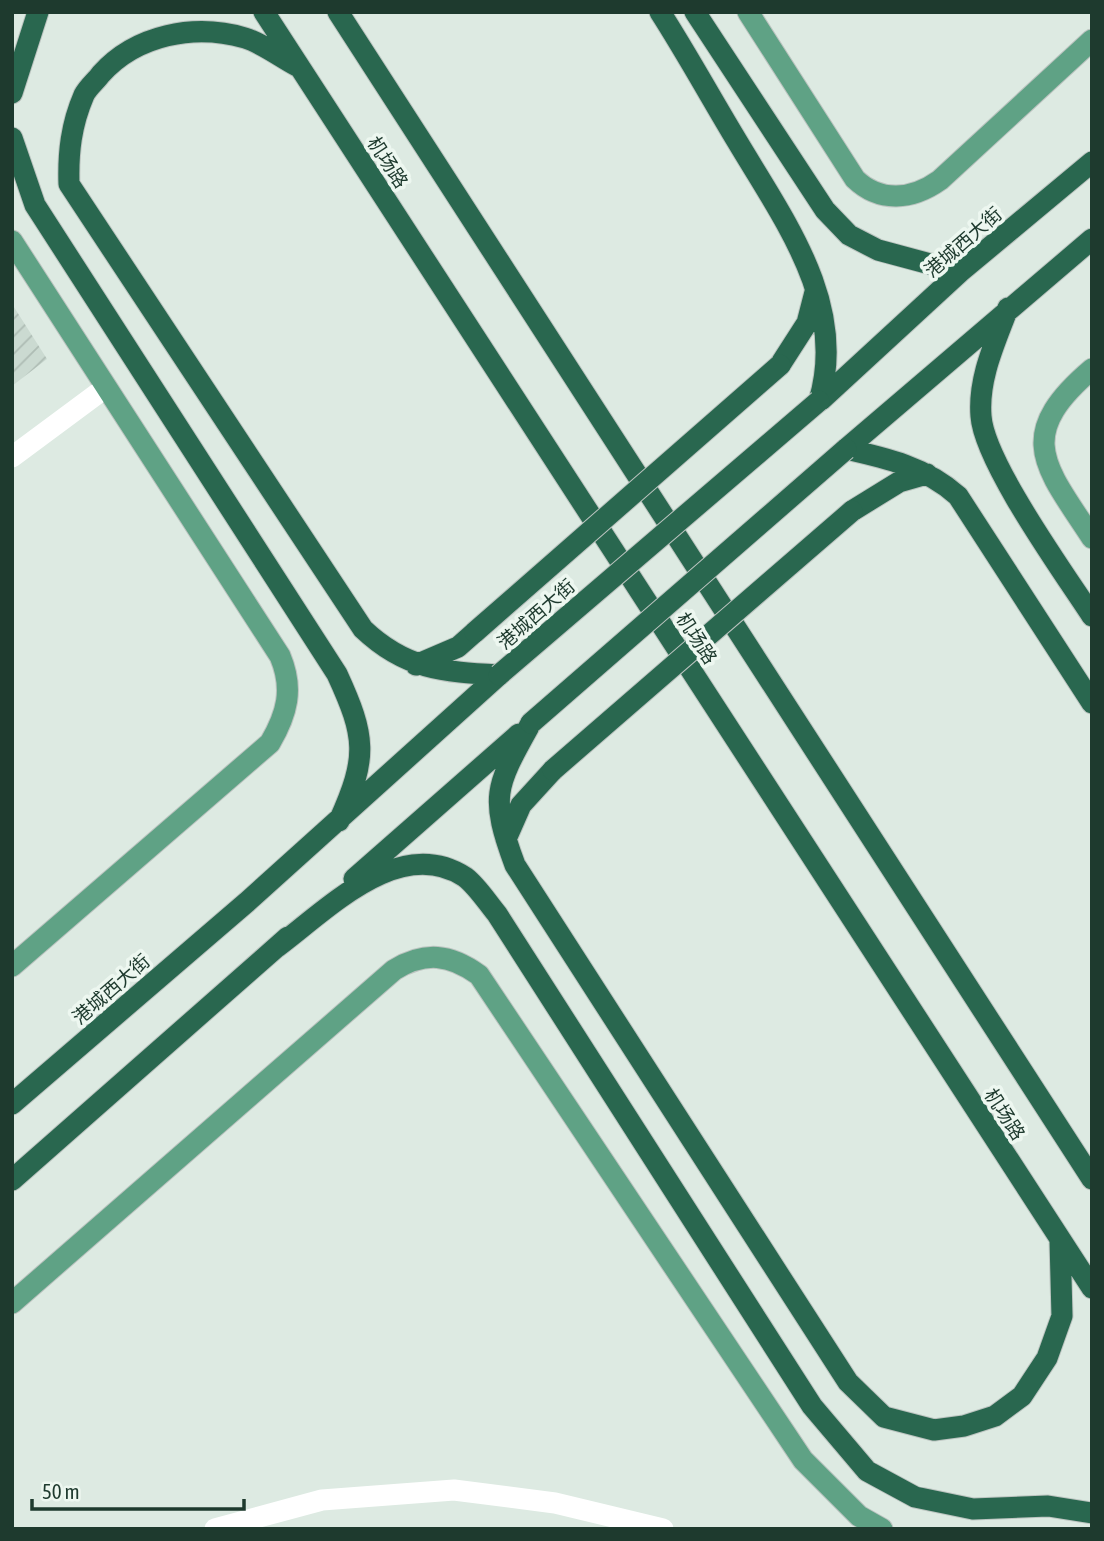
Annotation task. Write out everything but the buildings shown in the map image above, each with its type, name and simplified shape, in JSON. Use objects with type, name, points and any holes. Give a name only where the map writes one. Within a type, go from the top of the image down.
[{"type":"highway","points":[[12,93],[38,12]]},
{"type":"highway","name":"机场路","points":[[264,12],[1092,1288]]},
{"type":"highway","points":[[660,12],[802,251],[825,324],[828,357],[819,401]]},
{"type":"highway","points":[[695,12],[825,209],[849,235],[878,250],[960,272]]},
{"type":"highway","name":"机场路","points":[[340,14],[1082,1152],[1092,1179]]},
{"type":"highway","points":[[300,68],[246,38],[200,31],[166,36],[130,48],[111,63],[85,93],[68,145],[69,184],[363,629],[383,648],[416,665],[452,672],[499,675]]},
{"type":"highway","points":[[12,138],[35,205],[337,674],[354,712],[362,748],[360,768],[339,821]]},
{"type":"highway","name":"港城西大街","points":[[12,1104],[339,821],[499,675],[819,401],[960,272],[1092,162]]},
{"type":"highway","points":[[12,1181],[531,723],[1008,308],[1092,239]]},
{"type":"highway","points":[[416,665],[458,647],[780,365],[807,323],[816,290]]},
{"type":"highway","points":[[1008,308],[984,374],[981,418],[995,462],[1092,616]]},
{"type":"highway","points":[[846,449],[891,459],[928,474],[958,496],[1092,703]]},
{"type":"highway","points":[[506,839],[521,805],[553,770],[852,511],[899,482],[928,474]]},
{"type":"highway","points":[[531,723],[499,788],[506,839],[515,864],[848,1382],[884,1417],[933,1430],[964,1426],[995,1416],[1022,1396],[1046,1358],[1062,1316],[1060,1240]]},
{"type":"highway","points":[[277,947],[382,873],[405,866],[427,864],[449,868],[468,879],[497,914],[812,1406],[867,1471],[915,1497],[973,1509],[1048,1506],[1092,1513]]},
{"type":"main road","points":[[747,12],[855,179],[868,192],[883,197],[915,194],[940,180],[1092,40]]},
{"type":"main road","points":[[12,241],[280,656],[289,695],[284,718],[270,743],[12,966]]},
{"type":"main road","points":[[1092,369],[1067,390],[1052,412],[1042,438],[1045,463],[1092,538]]},
{"type":"main road","points":[[12,1303],[394,970],[423,957],[452,959],[479,975],[803,1460],[859,1516],[882,1529]]},
{"type":"street","points":[[12,457],[105,388]]},
{"type":"street","points":[[215,1529],[322,1500],[454,1490],[555,1503],[663,1529]]},
{"type":"shaded area","points":[[12,304],[47,359],[12,386]]}]
